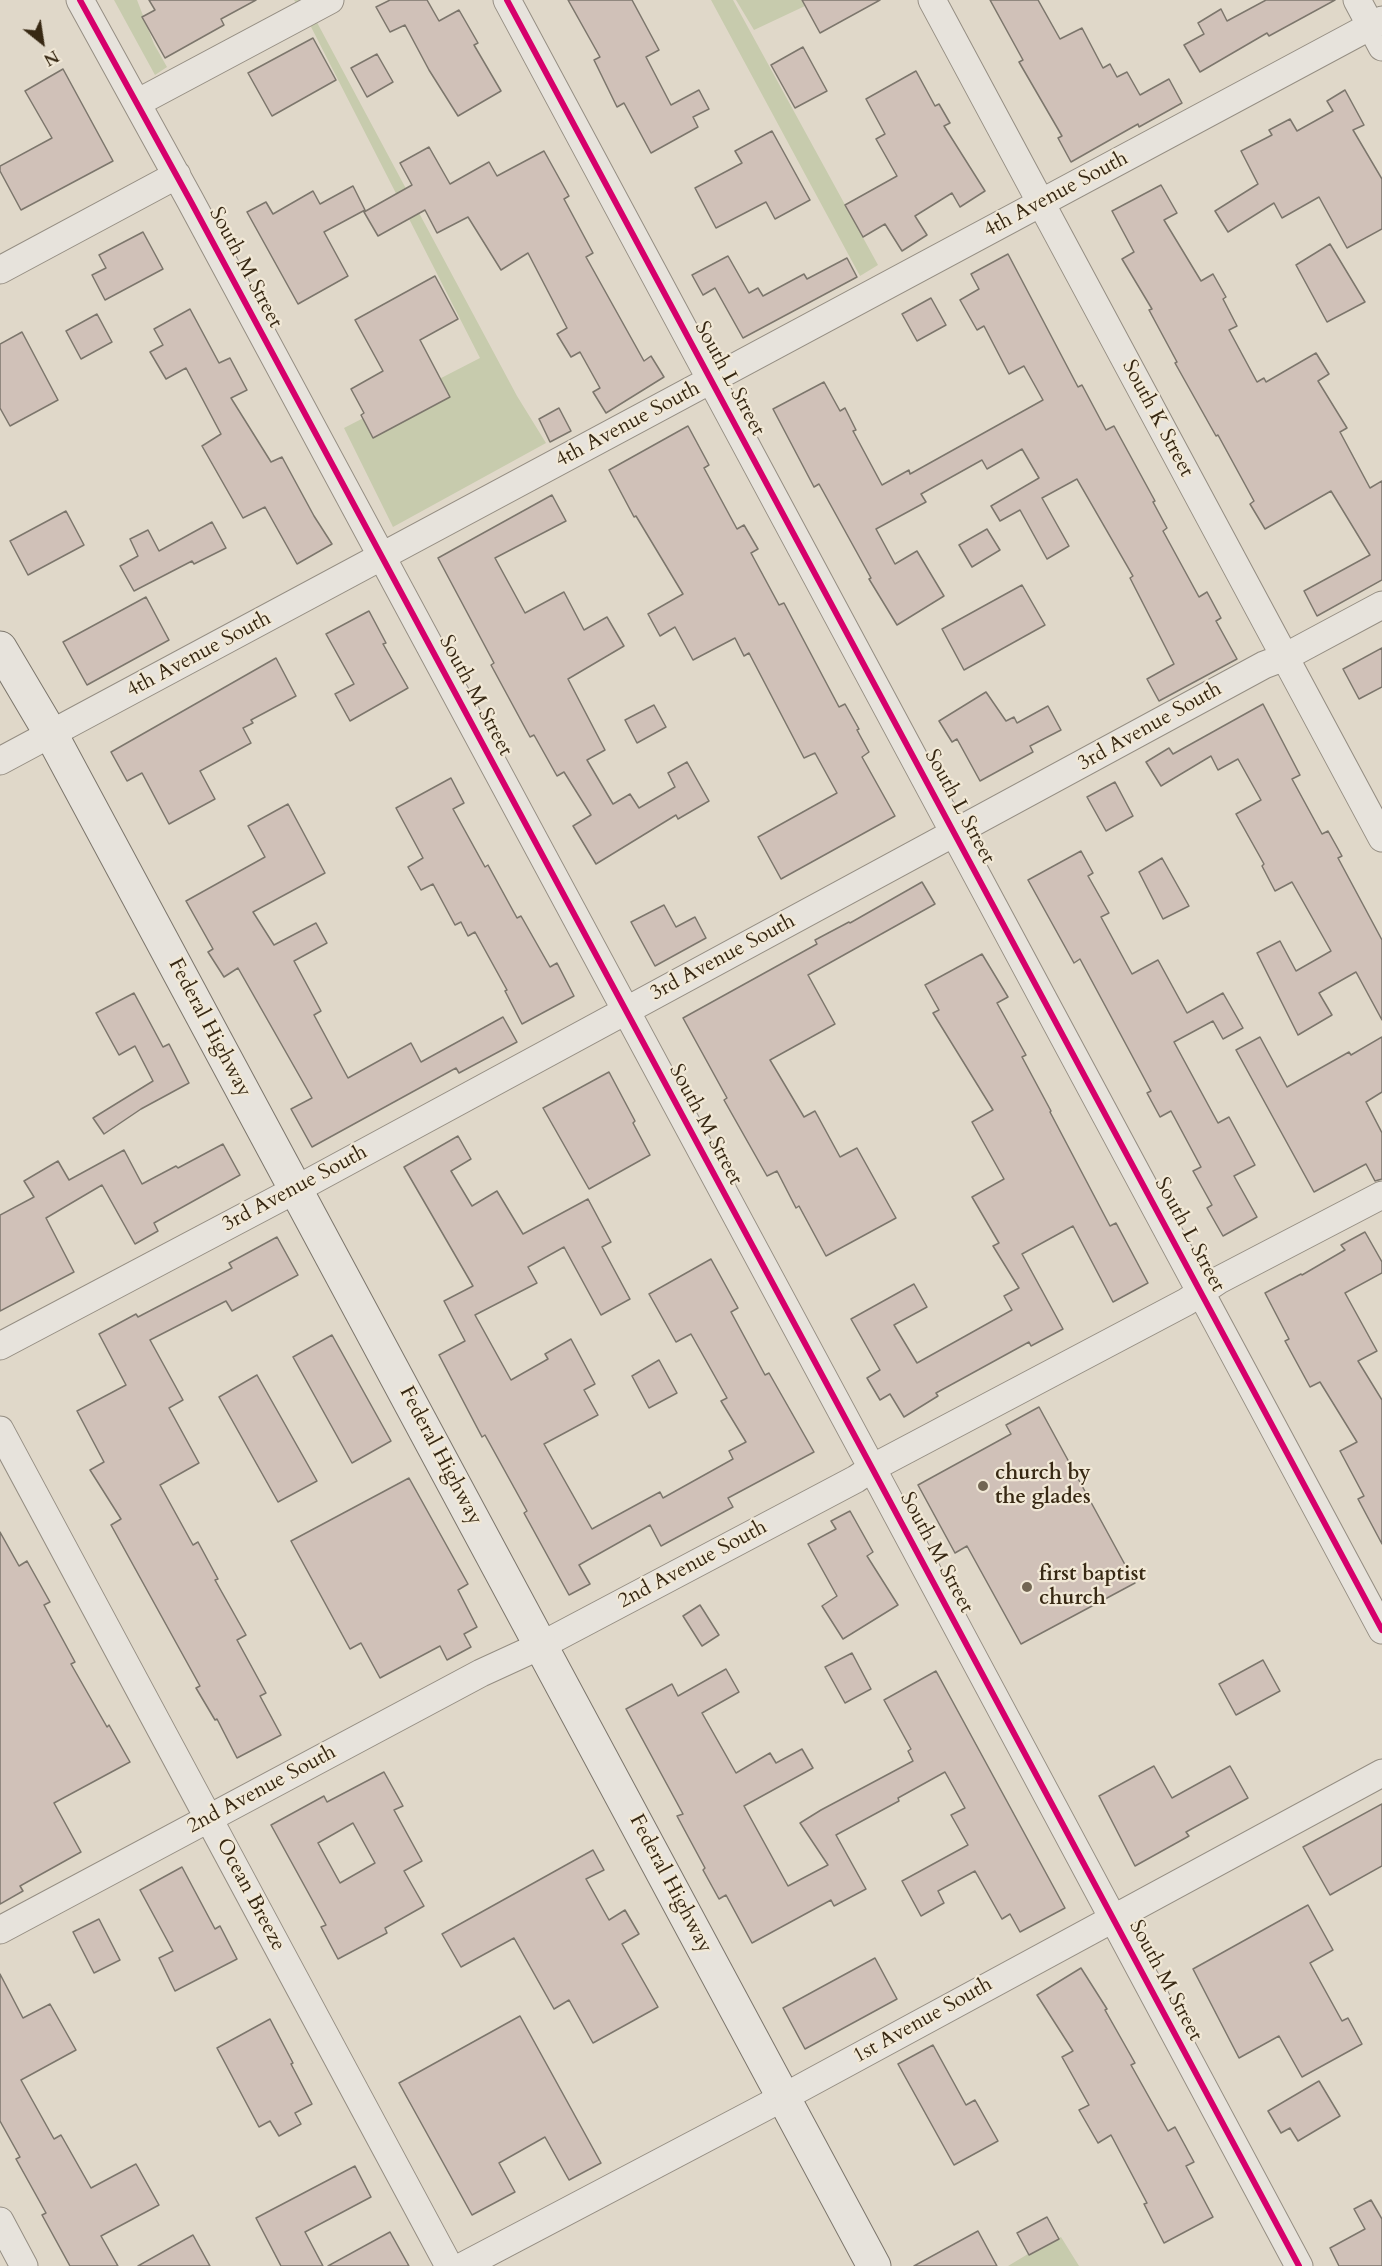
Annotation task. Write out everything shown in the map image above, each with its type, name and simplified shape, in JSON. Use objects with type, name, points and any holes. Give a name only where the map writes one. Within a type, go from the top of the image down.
[{"type":"main road","name":"Federal Highway","points":[[0,648],[51,734],[874,2266]]},
{"type":"street","name":"South M Street","points":[[80,0],[177,175],[1299,2266]]},
{"type":"street","points":[[137,103],[330,0]]},
{"type":"street","name":"South L Street","points":[[507,0],[1382,1629]]},
{"type":"street","name":"South K Street","points":[[932,0],[1382,838]]},
{"type":"street","points":[[1357,0],[1378,31]]},
{"type":"street","name":"4th Avenue South","points":[[0,761],[1041,203],[1378,31]]},
{"type":"street","points":[[0,270],[177,175]]},
{"type":"street","name":"3rd Avenue South","points":[[0,1346],[296,1190],[1264,665],[1285,657],[1382,605]]},
{"type":"street","name":"2nd Avenue South","points":[[0,1930],[480,1673],[542,1645],[846,1484],[1382,1195]]},
{"type":"street","name":"Ocean Breeze","points":[[0,1430],[449,2266]]},
{"type":"street","name":"1st Avenue South","points":[[463,2266],[784,2097],[1382,1773]]},
{"type":"street","points":[[0,2221],[24,2266]]},
{"type":"green space","points":[[114,0],[137,0],[154,44],[167,67],[155,75]]},
{"type":"green space","points":[[294,0],[305,0],[517,396],[546,443],[393,527],[344,428],[480,358],[307,19]]},
{"type":"green space","points":[[711,0],[733,0],[878,265],[860,276]]},
{"type":"green space","points":[[736,0],[802,0],[805,6],[754,30]]},
{"type":"green space","points":[[1061,2237],[1079,2266],[1008,2266],[1028,2254]]},
{"type":"building","points":[[149,0],[256,0],[221,19],[224,25],[165,58],[142,17],[155,10]]},
{"type":"building","points":[[390,0],[427,0],[439,21],[459,10],[478,43],[474,45],[501,91],[458,116],[429,70],[405,25],[390,32],[376,7]]},
{"type":"building","points":[[568,0],[632,0],[659,50],[646,57],[671,105],[699,90],[709,109],[693,117],[698,127],[651,153],[624,103],[617,107],[594,60],[600,57]]},
{"type":"building","points":[[802,0],[880,0],[820,33]]},
{"type":"building","points":[[990,0],[1038,0],[1060,39],[1082,28],[1103,68],[1110,64],[1117,77],[1127,72],[1140,95],[1169,79],[1182,103],[1139,127],[1138,124],[1071,162],[1058,138],[1062,136],[1019,62],[1023,60]]},
{"type":"building","points":[[1266,0],[1335,0],[1269,36],[1267,33],[1200,72],[1184,45],[1204,34],[1198,23],[1221,9],[1227,21]]},
{"type":"building","points":[[313,38],[336,80],[272,116],[248,73]]},
{"type":"building","points":[[803,47],[827,91],[795,108],[771,65]]},
{"type":"building","points":[[377,54],[393,82],[367,97],[351,68]]},
{"type":"building","points":[[63,69],[113,161],[21,210],[0,171],[0,166],[52,138],[25,91]]},
{"type":"building","points":[[916,71],[935,106],[939,104],[950,123],[944,126],[985,191],[960,207],[952,193],[915,216],[927,235],[902,251],[885,224],[863,237],[845,205],[897,176],[876,139],[885,134],[866,99]]},
{"type":"building","points":[[1345,90],[1364,125],[1353,130],[1382,179],[1382,229],[1347,248],[1319,197],[1282,218],[1274,203],[1228,232],[1215,211],[1258,184],[1241,151],[1272,135],[1269,130],[1290,119],[1297,131],[1333,111],[1327,101]]},
{"type":"building","points":[[772,131],[810,200],[775,219],[766,202],[716,228],[695,188],[742,163],[735,151]]},
{"type":"building","points":[[429,147],[450,184],[489,162],[497,176],[544,151],[569,196],[564,199],[593,253],[586,257],[644,361],[651,356],[664,377],[606,413],[593,392],[600,388],[580,352],[571,357],[557,334],[567,328],[528,253],[501,270],[468,217],[437,233],[425,210],[378,236],[364,212],[412,185],[400,163]]},
{"type":"building","points":[[1161,185],[1177,213],[1164,220],[1201,281],[1213,274],[1226,297],[1223,299],[1237,326],[1229,330],[1257,382],[1264,378],[1266,382],[1316,353],[1329,374],[1318,381],[1347,428],[1340,432],[1370,488],[1382,481],[1382,580],[1317,616],[1304,591],[1370,555],[1331,491],[1265,529],[1250,504],[1254,501],[1175,363],[1177,362],[1149,310],[1152,309],[1122,259],[1134,252],[1112,211]]},
{"type":"building","points":[[353,186],[365,210],[324,232],[348,276],[298,304],[247,212],[266,202],[273,214],[313,191],[320,204]]},
{"type":"building","points":[[143,232],[163,269],[105,300],[92,275],[106,268],[99,255]]},
{"type":"building","points":[[1330,244],[1365,302],[1327,322],[1296,265]]},
{"type":"building","points":[[1008,254],[1078,387],[1082,385],[1106,430],[1114,426],[1155,501],[1153,502],[1167,528],[1163,531],[1199,597],[1207,592],[1221,618],[1216,621],[1237,659],[1159,701],[1147,679],[1174,664],[1130,578],[1133,576],[1077,479],[1042,498],[1069,546],[1047,559],[1020,510],[1000,521],[991,506],[1039,478],[1022,449],[987,469],[982,460],[921,494],[926,502],[876,529],[895,564],[917,551],[944,596],[897,625],[869,579],[871,578],[819,484],[814,487],[773,409],[824,382],[840,411],[845,408],[856,430],[853,431],[882,485],[909,470],[910,474],[1043,400],[1024,366],[1009,374],[984,326],[977,330],[960,300],[979,289],[971,274]]},
{"type":"building","points":[[728,256],[749,293],[758,288],[763,296],[804,274],[807,279],[847,258],[857,277],[743,338],[715,288],[703,295],[692,275]]},
{"type":"building","points":[[435,276],[458,319],[420,340],[450,397],[373,438],[361,415],[364,413],[351,389],[383,371],[355,320]]},
{"type":"building","points":[[931,298],[946,325],[917,341],[902,314]]},
{"type":"building","points":[[190,309],[219,363],[230,358],[247,390],[231,398],[271,462],[282,457],[332,544],[297,564],[265,507],[243,518],[202,446],[221,434],[186,368],[166,379],[150,352],[163,345],[154,329]]},
{"type":"building","points":[[97,314],[112,342],[81,359],[66,331]]},
{"type":"building","points":[[22,332],[58,400],[10,426],[0,408],[0,344]]},
{"type":"building","points":[[559,408],[571,431],[550,442],[539,419]]},
{"type":"building","points":[[688,426],[709,465],[704,468],[737,529],[744,525],[758,549],[751,553],[779,605],[784,603],[839,707],[845,704],[859,729],[857,730],[869,752],[862,757],[895,816],[781,879],[758,837],[837,793],[815,753],[804,758],[749,653],[744,656],[735,638],[693,660],[675,627],[660,636],[648,614],[683,594],[636,516],[634,517],[609,470]]},
{"type":"building","points":[[552,495],[566,521],[495,558],[525,613],[564,592],[584,630],[607,617],[624,646],[568,679],[605,750],[587,760],[613,804],[630,794],[639,808],[675,787],[668,773],[687,762],[709,801],[678,819],[676,815],[596,864],[573,826],[591,815],[564,772],[557,776],[534,735],[530,737],[491,665],[494,663],[438,558]]},
{"type":"building","points":[[66,511],[84,545],[28,575],[10,541]]},
{"type":"building","points":[[212,522],[226,548],[194,564],[192,561],[134,591],[120,566],[138,556],[130,539],[148,530],[159,551]]},
{"type":"building","points":[[987,529],[1000,550],[972,567],[959,545]]},
{"type":"building","points":[[1022,585],[1045,625],[964,670],[942,629]]},
{"type":"building","points":[[146,597],[169,640],[87,685],[63,642]]},
{"type":"building","points":[[369,611],[386,643],[383,644],[408,688],[350,721],[335,694],[354,684],[326,634]]},
{"type":"building","points":[[1382,648],[1382,687],[1359,699],[1343,669]]},
{"type":"building","points":[[276,658],[296,696],[251,720],[253,723],[243,728],[251,743],[200,771],[215,799],[169,824],[142,773],[127,781],[111,752]]},
{"type":"building","points":[[986,692],[1006,721],[1014,717],[1017,723],[1048,706],[1061,730],[1030,746],[1033,752],[980,781],[957,739],[952,742],[939,721]]},
{"type":"building","points":[[1263,704],[1300,775],[1292,779],[1322,834],[1328,831],[1342,856],[1338,858],[1382,940],[1382,1020],[1356,972],[1319,993],[1332,1015],[1298,1035],[1257,953],[1280,941],[1296,971],[1331,951],[1292,882],[1275,891],[1262,866],[1264,864],[1236,814],[1261,800],[1238,759],[1218,770],[1211,756],[1161,786],[1146,762],[1169,748],[1173,754]]},
{"type":"building","points":[[654,705],[666,727],[637,743],[625,720]]},
{"type":"building","points":[[451,778],[464,803],[453,809],[485,867],[488,865],[517,918],[521,916],[550,967],[557,963],[574,996],[522,1024],[505,991],[507,990],[475,932],[468,936],[461,922],[455,925],[433,884],[421,890],[408,867],[423,858],[396,808]]},
{"type":"building","points":[[1115,782],[1133,816],[1106,831],[1087,797]]},
{"type":"building","points":[[288,804],[325,873],[253,912],[274,945],[316,923],[327,943],[294,961],[321,1011],[314,1015],[348,1078],[411,1043],[421,1062],[503,1017],[517,1042],[459,1073],[456,1068],[312,1147],[291,1109],[312,1098],[238,968],[224,977],[208,952],[213,949],[186,901],[265,857],[248,826]]},
{"type":"building","points":[[1081,851],[1093,873],[1088,876],[1109,913],[1101,917],[1132,974],[1158,960],[1187,1013],[1223,993],[1243,1028],[1223,1039],[1213,1021],[1174,1042],[1218,1123],[1229,1117],[1255,1165],[1234,1176],[1257,1217],[1223,1236],[1207,1208],[1212,1205],[1193,1171],[1201,1167],[1171,1111],[1160,1117],[1147,1093],[1151,1091],[1080,959],[1074,963],[1028,880]]},
{"type":"building","points":[[1162,858],[1189,906],[1163,919],[1139,872]]},
{"type":"building","points":[[922,882],[935,904],[808,975],[835,1024],[770,1060],[804,1117],[815,1111],[840,1157],[857,1148],[896,1218],[826,1256],[799,1206],[796,1208],[777,1171],[767,1176],[724,1100],[727,1098],[683,1018],[817,944],[815,940]]},
{"type":"building","points":[[664,905],[676,927],[695,917],[706,938],[655,966],[631,922]]},
{"type":"building","points":[[982,954],[1008,997],[997,1003],[1026,1055],[1022,1057],[1110,1226],[1116,1223],[1148,1283],[1113,1302],[1073,1226],[1022,1254],[1063,1329],[1031,1346],[1029,1342],[936,1393],[938,1396],[904,1417],[890,1394],[880,1400],[867,1378],[880,1370],[851,1319],[914,1284],[927,1307],[894,1325],[917,1363],[1012,1310],[1004,1296],[1019,1288],[993,1246],[999,1243],[972,1197],[1004,1179],[972,1122],[993,1110],[933,1013],[939,1010],[925,985]]},
{"type":"building","points":[[134,993],[163,1047],[169,1044],[189,1083],[141,1109],[104,1134],[93,1118],[153,1081],[135,1046],[119,1055],[96,1013]]},
{"type":"building","points":[[1260,1037],[1287,1087],[1349,1052],[1351,1055],[1382,1037],[1382,1092],[1366,1102],[1382,1133],[1382,1179],[1375,1181],[1366,1164],[1314,1192],[1236,1050]]},
{"type":"building","points":[[609,1072],[650,1155],[589,1189],[543,1108]]},
{"type":"building","points":[[458,1136],[471,1159],[451,1171],[472,1206],[497,1191],[523,1234],[588,1199],[611,1242],[602,1247],[630,1299],[601,1315],[564,1247],[528,1267],[537,1283],[475,1315],[511,1380],[548,1359],[545,1354],[571,1339],[595,1384],[584,1390],[598,1415],[544,1444],[592,1529],[660,1492],[663,1498],[733,1459],[729,1451],[746,1442],[721,1401],[727,1398],[691,1334],[676,1342],[649,1294],[711,1259],[738,1308],[731,1312],[765,1375],[769,1373],[814,1452],[728,1498],[733,1507],[661,1546],[650,1525],[579,1565],[590,1584],[569,1595],[524,1513],[527,1511],[485,1435],[482,1437],[439,1355],[465,1341],[444,1301],[473,1286],[404,1167]]},
{"type":"building","points":[[223,1144],[240,1175],[154,1223],[158,1231],[135,1244],[102,1185],[46,1218],[74,1272],[0,1311],[0,1215],[34,1197],[24,1181],[58,1161],[69,1180],[124,1150],[142,1184]]},
{"type":"building","points":[[1365,1232],[1382,1262],[1382,1273],[1345,1293],[1377,1351],[1358,1361],[1382,1400],[1382,1544],[1358,1499],[1364,1496],[1340,1451],[1357,1442],[1320,1382],[1310,1387],[1285,1341],[1289,1339],[1265,1293],[1345,1250],[1341,1245]]},
{"type":"building","points":[[277,1237],[298,1275],[232,1311],[226,1301],[150,1340],[183,1400],[169,1408],[199,1463],[160,1485],[193,1545],[198,1542],[218,1579],[215,1580],[246,1635],[237,1640],[266,1693],[260,1696],[281,1735],[237,1758],[217,1719],[215,1720],[196,1688],[200,1686],[111,1525],[121,1519],[90,1470],[104,1462],[77,1411],[126,1385],[99,1334],[136,1314],[138,1317],[232,1268],[229,1263]]},
{"type":"building","points":[[332,1335],[391,1441],[352,1463],[293,1357]]},
{"type":"building","points":[[659,1360],[677,1393],[649,1408],[632,1376]]},
{"type":"building","points":[[257,1375],[317,1481],[278,1502],[219,1397]]},
{"type":"building","points":[[1039,1407],[1135,1583],[1021,1644],[967,1546],[955,1553],[918,1485],[1011,1434],[1006,1425]]},
{"type":"building","points":[[409,1478],[468,1584],[458,1590],[477,1627],[464,1634],[471,1647],[447,1660],[440,1646],[380,1678],[361,1643],[350,1649],[291,1541]]},
{"type":"building","points":[[850,1511],[873,1552],[867,1556],[898,1605],[843,1639],[822,1606],[837,1596],[808,1544],[836,1529],[831,1521]]},
{"type":"building","points":[[0,1532],[19,1566],[27,1561],[50,1602],[44,1605],[75,1662],[71,1664],[130,1762],[54,1803],[81,1852],[20,1886],[23,1891],[0,1904]]},
{"type":"building","points":[[700,1605],[719,1635],[702,1646],[683,1616]]},
{"type":"building","points":[[852,1653],[871,1689],[845,1703],[825,1667]]},
{"type":"building","points":[[1263,1660],[1280,1691],[1236,1715],[1219,1684]]},
{"type":"building","points":[[726,1669],[739,1692],[702,1713],[736,1773],[770,1753],[776,1763],[802,1749],[813,1768],[744,1806],[788,1886],[828,1865],[800,1823],[913,1761],[908,1751],[911,1749],[884,1700],[936,1671],[1065,1908],[1020,1932],[1010,1914],[1002,1919],[975,1871],[938,1891],[944,1903],[921,1916],[902,1881],[968,1845],[951,1815],[965,1808],[945,1772],[898,1798],[899,1801],[836,1835],[866,1889],[834,1906],[831,1900],[752,1943],[726,1895],[719,1899],[703,1870],[705,1868],[677,1816],[683,1814],[626,1709],[672,1684],[678,1696]]},
{"type":"building","points":[[1154,1766],[1172,1798],[1230,1766],[1248,1798],[1186,1832],[1189,1836],[1135,1866],[1099,1796]]},
{"type":"building","points":[[384,1772],[403,1806],[394,1810],[422,1861],[404,1871],[424,1906],[385,1928],[387,1933],[338,1959],[321,1927],[326,1925],[271,1825],[324,1796],[327,1802]],"holes":[[[353,1823],[375,1863],[340,1883],[318,1843]]]},
{"type":"building","points":[[1382,1804],[1382,1866],[1330,1895],[1303,1847]]},
{"type":"building","points":[[593,1850],[604,1870],[586,1879],[609,1920],[625,1910],[639,1934],[622,1944],[658,2007],[593,2043],[569,2000],[554,2009],[514,1938],[461,1967],[442,1934]]},
{"type":"building","points":[[182,1867],[215,1929],[220,1926],[237,1959],[175,1991],[159,1958],[173,1951],[140,1890]]},
{"type":"building","points":[[1308,1905],[1333,1950],[1310,1963],[1342,2021],[1348,2018],[1362,2044],[1302,2077],[1279,2036],[1239,2058],[1193,1969]]},
{"type":"building","points":[[99,1919],[120,1960],[94,1973],[73,1932]]},
{"type":"building","points":[[875,1958],[897,1999],[805,2049],[783,2008]]},
{"type":"building","points":[[1081,1968],[1107,2009],[1105,2010],[1135,2063],[1131,2065],[1168,2131],[1175,2127],[1194,2162],[1186,2166],[1213,2217],[1164,2243],[1144,2204],[1147,2203],[1111,2135],[1098,2143],[1079,2110],[1089,2105],[1062,2057],[1073,2051],[1037,1995]]},
{"type":"building","points":[[0,1974],[23,2018],[50,2004],[76,2050],[21,2080],[54,2139],[61,2135],[91,2188],[136,2164],[159,2205],[101,2236],[118,2266],[70,2266],[42,2215],[46,2213],[16,2159],[20,2157],[0,2121]]},
{"type":"building","points":[[520,2016],[601,2163],[569,2180],[545,2137],[499,2163],[515,2192],[472,2215],[399,2083]]},
{"type":"building","points":[[270,2019],[312,2104],[295,2113],[301,2124],[279,2136],[270,2121],[259,2127],[217,2048]]},
{"type":"building","points":[[933,2045],[966,2105],[975,2100],[998,2141],[954,2165],[898,2064]]},
{"type":"building","points":[[1319,2081],[1340,2116],[1298,2141],[1290,2128],[1281,2133],[1268,2111]]},
{"type":"building","points":[[355,2166],[371,2197],[305,2232],[323,2266],[281,2266],[256,2218]]},
{"type":"building","points":[[1371,2200],[1382,2219],[1382,2266],[1339,2266],[1330,2248],[1365,2229],[1354,2209]]},
{"type":"building","points":[[1047,2217],[1059,2239],[1029,2255],[1017,2233]]},
{"type":"building","points":[[978,2231],[997,2266],[914,2266]]},
{"type":"building","points":[[390,2232],[409,2266],[328,2266]]},
{"type":"building","points":[[193,2235],[210,2266],[138,2266]]},
{"type":"cycle path","points":[[80,0],[190,200],[1299,2266]]},
{"type":"cycle path","points":[[507,0],[1382,1630]]},
{"type":"place","name":"church by the glades","points":[[983,1486]]},
{"type":"place","name":"first baptist church","points":[[1027,1587]]}]
